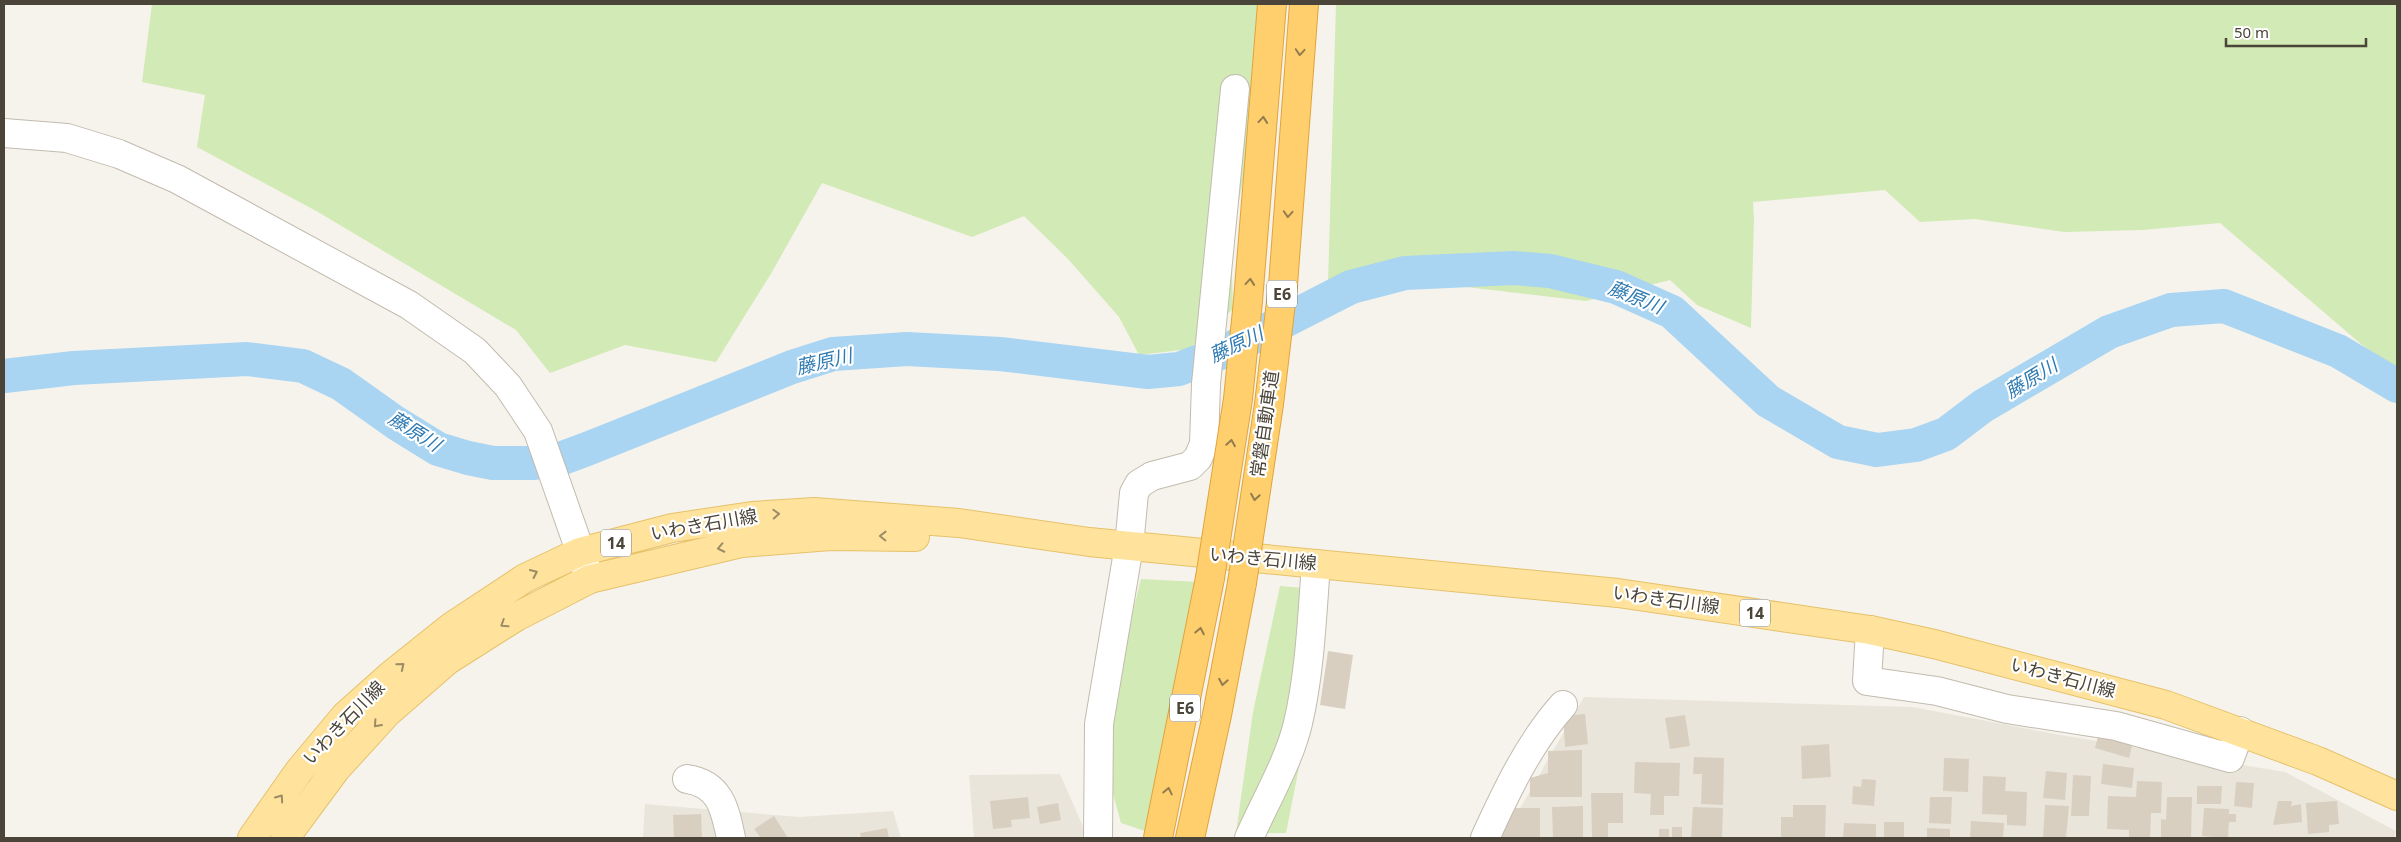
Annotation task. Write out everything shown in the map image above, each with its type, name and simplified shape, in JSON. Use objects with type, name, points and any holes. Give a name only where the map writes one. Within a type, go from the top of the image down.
[{"type":"highway","name":"常磐自動車道","points":[[1158,838],[1210,578],[1238,399],[1248,301],[1272,4]]},
{"type":"highway","name":"常磐自動車道","points":[[1190,838],[1217,715],[1242,583],[1269,404],[1283,285],[1304,4]]},
{"type":"main road","name":"いわき石川線","points":[[252,838],[299,770],[345,716],[391,675],[450,627],[524,578],[580,552],[672,528],[752,516],[814,512],[959,523],[1089,542],[1618,593],[1870,630],[1934,644],[2166,705],[2318,761],[2397,796]]},
{"type":"main road","name":"いわき石川線","points":[[285,838],[336,768],[381,720],[448,660],[516,617],[590,579],[742,543],[830,536],[964,537],[1089,542]]},
{"type":"street","points":[[1098,838],[1099,724],[1129,546],[1134,493],[1140,484],[1152,476],[1190,466],[1198,458],[1204,444],[1206,384],[1235,89]]},
{"type":"street","points":[[4,133],[67,138],[119,154],[177,179],[409,305],[475,351],[508,386],[538,431],[590,579]]},
{"type":"street","points":[[1248,838],[1298,724],[1311,636],[1316,564]]},
{"type":"street","points":[[1870,630],[1867,680],[1938,691],[2006,709],[2116,726],[2230,758],[2240,732]]},
{"type":"street","points":[[1485,838],[1508,790],[1548,722],[1563,705]]},
{"type":"street","points":[[688,779],[700,781],[710,786],[723,808],[731,838]]},
{"type":"shaded area","points":[[1584,697],[1913,707],[2055,734],[2285,772],[2396,831],[2394,838],[1503,838]]},
{"type":"shaded area","points":[[1060,774],[1088,838],[974,838],[969,775]]},
{"type":"shaded area","points":[[645,804],[799,817],[893,811],[901,838],[643,838]]},
{"type":"green space","points":[[152,4],[1263,4],[1261,90],[1231,241],[1233,309],[1189,349],[1139,355],[1119,317],[1068,259],[1024,216],[972,237],[822,183],[772,272],[716,362],[625,345],[550,373],[516,330],[318,212],[197,147],[205,95],[142,82]]},
{"type":"green space","points":[[1336,4],[2397,4],[2397,372],[2361,344],[2220,223],[2142,230],[2064,232],[1975,219],[1920,222],[1885,190],[1753,202],[1751,328],[1697,305],[1670,280],[1586,301],[1449,285],[1328,284]]},
{"type":"green space","points":[[1141,579],[1199,582],[1145,831],[1121,823],[1108,776],[1120,663]]},
{"type":"green space","points":[[1280,586],[1303,588],[1312,724],[1303,747],[1286,833],[1236,833],[1253,712]]},
{"type":"building","points":[[1328,651],[1353,655],[1345,709],[1320,705]]},
{"type":"building","points":[[1585,714],[1588,744],[1565,747],[1563,716]]},
{"type":"building","points":[[1685,715],[1690,746],[1670,749],[1665,718]]},
{"type":"building","points":[[2099,733],[2133,742],[2129,758],[2095,748]]},
{"type":"building","points":[[1829,744],[1831,777],[1802,779],[1801,746]]},
{"type":"building","points":[[1582,750],[1582,797],[1530,797],[1530,778],[1548,773],[1548,751]]},
{"type":"building","points":[[1694,757],[1724,758],[1723,805],[1701,804],[1702,774],[1693,774]]},
{"type":"building","points":[[1944,758],[1969,759],[1968,792],[1943,791]]},
{"type":"building","points":[[1635,762],[1680,763],[1679,796],[1664,796],[1664,815],[1650,815],[1651,794],[1634,793]]},
{"type":"building","points":[[2103,764],[2134,768],[2132,788],[2101,784]]},
{"type":"building","points":[[2046,771],[2067,773],[2065,800],[2043,798]]},
{"type":"building","points":[[2073,775],[2091,776],[2089,816],[2071,816]]},
{"type":"building","points":[[1983,776],[2006,777],[2005,791],[2027,792],[2026,826],[2007,825],[2007,815],[1982,814]]},
{"type":"building","points":[[1862,779],[1876,780],[1874,806],[1852,804],[1853,786],[1861,787]]},
{"type":"building","points":[[2137,781],[2162,782],[2161,813],[2151,813],[2150,838],[2129,838],[2129,830],[2107,829],[2108,796],[2136,797]]},
{"type":"building","points":[[2236,782],[2254,783],[2252,808],[2234,806]]},
{"type":"building","points":[[2197,786],[2222,786],[2221,804],[2197,804]]},
{"type":"building","points":[[1591,793],[1623,793],[1623,823],[1608,823],[1608,838],[1592,838]]},
{"type":"building","points":[[1028,797],[1030,818],[1011,820],[1012,827],[993,829],[990,801]]},
{"type":"building","points":[[1930,797],[1952,797],[1951,824],[1929,823]]},
{"type":"building","points":[[2167,797],[2192,797],[2191,838],[2161,838],[2161,819],[2166,820]]},
{"type":"building","points":[[2278,801],[2292,801],[2291,806],[2301,804],[2302,822],[2273,825]]},
{"type":"building","points":[[2337,801],[2339,824],[2329,825],[2329,832],[2308,834],[2306,803]]},
{"type":"building","points":[[1058,803],[1061,820],[1040,824],[1037,807]]},
{"type":"building","points":[[1793,805],[1826,805],[1825,838],[1781,838],[1781,817],[1793,817]]},
{"type":"building","points":[[2045,805],[2069,806],[2066,838],[2043,838]]},
{"type":"building","points":[[1583,806],[1583,838],[1553,838],[1552,807]]},
{"type":"building","points":[[1693,807],[1723,808],[1722,838],[1691,838]]},
{"type":"building","points":[[1506,808],[1540,808],[1540,838],[1500,838],[1500,829],[1506,826]]},
{"type":"building","points":[[2204,808],[2229,809],[2229,814],[2236,814],[2236,822],[2229,822],[2228,838],[2202,836]]},
{"type":"building","points":[[701,814],[702,838],[674,838],[673,815]]},
{"type":"building","points":[[774,816],[788,838],[761,838],[754,829]]},
{"type":"building","points":[[1971,821],[2004,823],[2003,838],[1970,838]]},
{"type":"building","points":[[1884,822],[1904,822],[1904,838],[1884,838]]},
{"type":"building","points":[[1844,823],[1876,824],[1876,838],[1843,838]]},
{"type":"building","points":[[1672,827],[1682,827],[1682,838],[1672,838]]},
{"type":"building","points":[[887,828],[889,838],[861,838],[860,833]]},
{"type":"building","points":[[1927,828],[1950,829],[1950,838],[1927,838]]},
{"type":"building","points":[[1659,829],[1669,829],[1669,838],[1659,838]]},
{"type":"waterway","name":"藤原川","points":[[4,376],[74,368],[247,359],[303,366],[341,384],[396,423],[438,449],[493,463],[534,463],[560,459],[792,367],[833,354],[907,349],[1000,354],[1148,372],[1179,369],[1228,350],[1351,287],[1405,273],[1513,268],[1550,271],[1616,287],[1672,312],[1768,401],[1838,442],[1877,450],[1916,445],[1946,434],[1983,406],[2109,332],[2171,310],[2224,306],[2338,351],[2397,386]]}]
